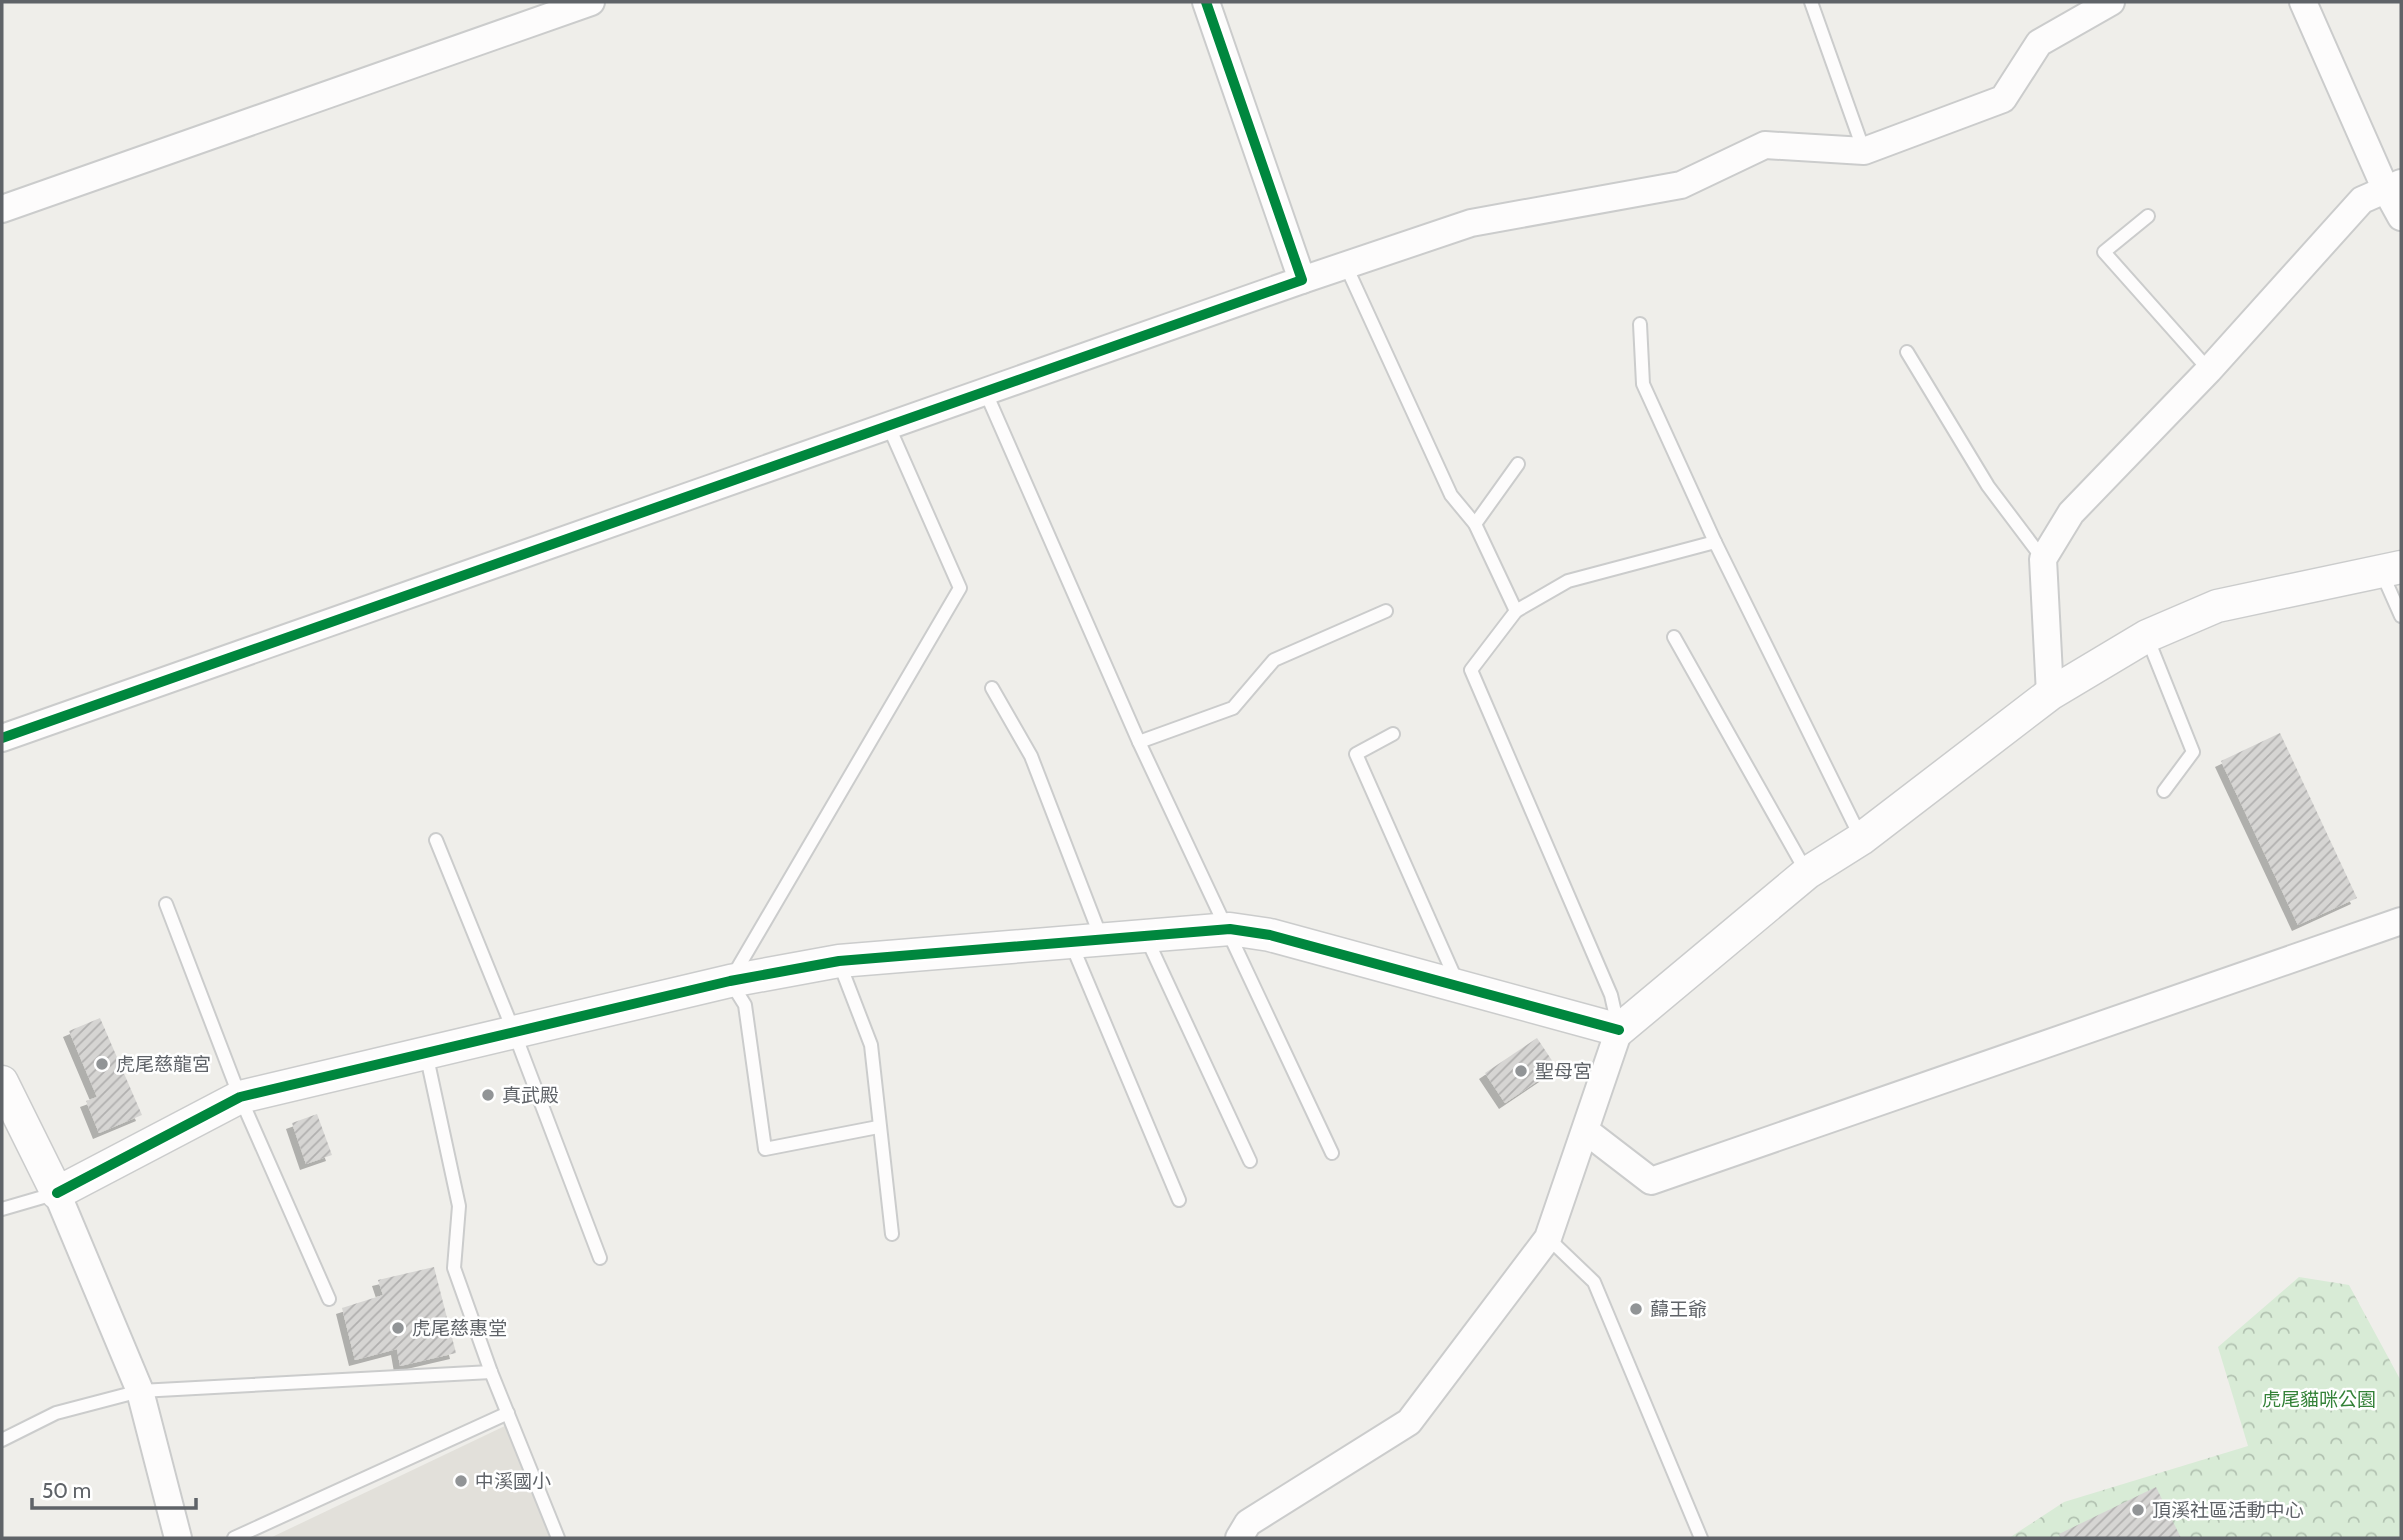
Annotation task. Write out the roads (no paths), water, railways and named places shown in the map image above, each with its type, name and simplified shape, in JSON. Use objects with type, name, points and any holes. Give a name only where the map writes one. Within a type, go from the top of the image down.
[{"type":"street","points":[[2,209],[592,2]]},
{"type":"street","points":[[1206,2],[1302,281]]},
{"type":"street","points":[[2,738],[1471,223],[1681,185],[1765,145],[1864,151],[2003,99],[2039,43],[2111,2]]},
{"type":"street","points":[[2304,2],[2393,185],[2401,217]]},
{"type":"street","points":[[2050,694],[2043,559],[2071,513],[2210,370],[2362,200],[2393,185]]},
{"type":"street","points":[[1247,1530],[1409,1422],[1548,1238],[1619,1030],[1807,873],[1861,839],[2050,694],[2147,636],[2217,606],[2391,569]]},
{"type":"street","points":[[1586,1131],[1651,1181],[2401,921]]},
{"type":"street","points":[[57,1193],[240,1097],[730,981],[839,961],[1230,929],[1270,935],[1619,1030]]},
{"type":"street","points":[[2,1082],[57,1193],[140,1391],[178,1538]]},
{"type":"lane","points":[[1811,2],[1864,151]]},
{"type":"lane","points":[[2148,216],[2104,252],[2210,370]]},
{"type":"lane","points":[[1346,266],[1451,495],[1475,524],[1516,611]]},
{"type":"lane","points":[[1640,324],[1643,384],[1715,542],[1861,839]]},
{"type":"lane","points":[[1908,352],[1988,486],[2043,559]]},
{"type":"lane","points":[[986,393],[1139,742],[1230,929],[1332,1153]]},
{"type":"lane","points":[[878,1127],[765,1149],[745,1005],[730,981],[960,588],[889,427]]},
{"type":"lane","points":[[1475,524],[1518,464]]},
{"type":"lane","points":[[1619,1030],[1611,995],[1471,670],[1516,611],[1568,581],[1715,542]]},
{"type":"lane","points":[[2391,569],[2401,616]]},
{"type":"lane","points":[[1139,742],[1233,708],[1274,660],[1386,611]]},
{"type":"lane","points":[[2147,636],[2193,752],[2164,791]]},
{"type":"lane","points":[[1674,637],[1807,873]]},
{"type":"lane","points":[[992,688],[1031,756],[1102,940]]},
{"type":"lane","points":[[1393,734],[1356,754],[1459,986]]},
{"type":"lane","points":[[436,840],[514,1032],[600,1258]]},
{"type":"lane","points":[[166,904],[240,1097],[329,1299]]},
{"type":"lane","points":[[1146,937],[1250,1161]]},
{"type":"lane","points":[[1070,943],[1179,1200]]},
{"type":"lane","points":[[839,961],[872,1045],[878,1127],[892,1234]]},
{"type":"lane","points":[[426,1053],[459,1206],[454,1268],[491,1371],[558,1538]]},
{"type":"lane","points":[[2,1209],[57,1193]]},
{"type":"lane","points":[[1548,1238],[1594,1282],[1697,1537]]},
{"type":"lane","points":[[2,1440],[56,1413],[140,1391],[491,1371]]},
{"type":"lane","points":[[234,1538],[508,1413]]},
{"type":"place","name":"虎尾慈龍宮","points":[[102,1064]]},
{"type":"place","name":"聖母宮","points":[[1521,1071]]},
{"type":"place","name":"真武殿","points":[[488,1095]]},
{"type":"place","name":"蘬王爺","points":[[1636,1309]]},
{"type":"place","name":"虎尾慈惠堂","points":[[398,1328]]},
{"type":"place","name":"中溪國小","points":[[461,1481]]},
{"type":"place","name":"頂溪社區活動中心","points":[[2138,1510]]},
{"type":"park label","name":"虎尾貓咪公園","points":[[2319,1399]]}]
